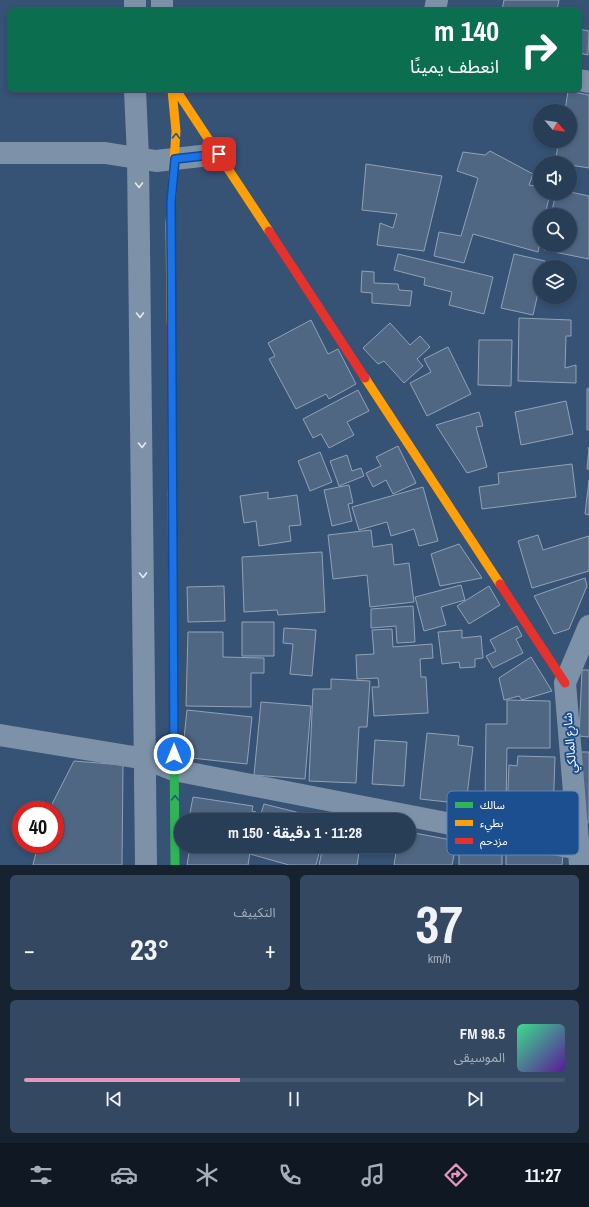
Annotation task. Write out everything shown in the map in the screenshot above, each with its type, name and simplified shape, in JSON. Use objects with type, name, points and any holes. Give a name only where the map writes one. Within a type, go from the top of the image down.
[{"type":"street","points":[[135,92],[138,157],[146,865]]},
{"type":"street","points":[[172,92],[176,131],[170,224],[175,865]]},
{"type":"street","points":[[177,92],[565,683]]},
{"type":"street","points":[[0,153],[105,153],[156,161],[219,154]]},
{"type":"street","name":"شارع المالكي","points":[[576,791],[565,683],[589,626]]},
{"type":"street","points":[[0,735],[146,759],[174,770],[447,826]]},
{"type":"street","name":"شارع المالكي","points":[[579,816],[583,854]]},
{"type":"building","points":[[504,0],[559,0],[557,8],[502,8]]},
{"type":"building","points":[[581,29],[589,31],[588,55],[581,53]]},
{"type":"building","points":[[568,92],[589,95],[589,168],[577,166],[577,156],[556,156],[558,148],[577,148],[577,104],[566,104]]},
{"type":"building","points":[[490,151],[533,174],[529,185],[533,186],[533,200],[548,200],[547,208],[533,208],[533,251],[473,234],[464,263],[434,256],[439,232],[461,236],[478,178],[457,171],[463,152],[485,155]]},
{"type":"building","points":[[366,164],[442,176],[424,251],[377,245],[380,223],[393,228],[397,214],[362,210]]},
{"type":"building","points":[[577,193],[589,196],[589,259],[554,252],[577,252],[577,208],[553,208],[554,200],[577,200]]},
{"type":"building","points":[[398,254],[493,277],[484,314],[449,305],[452,292],[424,285],[425,278],[394,270]]},
{"type":"building","points":[[514,254],[541,260],[533,260],[533,304],[535,304],[533,315],[501,308]]},
{"type":"building","points":[[362,271],[374,272],[374,283],[398,284],[399,290],[412,291],[410,306],[372,303],[372,293],[361,292]]},
{"type":"building","points":[[519,318],[571,320],[571,336],[566,336],[565,368],[576,365],[576,383],[518,381]]},
{"type":"building","points":[[311,320],[328,354],[338,349],[356,384],[329,399],[326,394],[296,409],[269,359],[275,356],[268,343]]},
{"type":"building","points":[[390,323],[410,345],[420,336],[430,347],[417,359],[423,366],[404,383],[384,361],[378,364],[363,348]]},
{"type":"building","points":[[479,340],[512,340],[511,386],[478,385]]},
{"type":"building","points":[[448,347],[471,394],[427,416],[410,383],[431,372],[424,359]]},
{"type":"building","points":[[589,388],[589,430],[587,430],[587,389]]},
{"type":"building","points":[[358,390],[369,411],[347,422],[354,435],[329,448],[321,434],[313,438],[303,419]]},
{"type":"building","points":[[566,401],[573,434],[521,445],[515,412]]},
{"type":"building","points":[[479,412],[483,426],[476,427],[487,467],[467,473],[436,425]]},
{"type":"building","points":[[398,446],[416,483],[393,494],[386,480],[373,487],[366,473],[381,466],[376,457]]},
{"type":"building","points":[[589,447],[589,469],[587,469]]},
{"type":"building","points":[[320,452],[332,482],[310,491],[298,461]]},
{"type":"building","points":[[347,455],[352,471],[361,468],[364,476],[339,486],[330,461]]},
{"type":"building","points":[[572,464],[576,497],[482,509],[479,487],[499,484],[498,473]]},
{"type":"building","points":[[589,480],[589,515],[585,514]]},
{"type":"building","points":[[349,485],[353,503],[348,504],[352,521],[332,526],[324,490]]},
{"type":"building","points":[[423,487],[438,541],[419,546],[414,529],[391,536],[387,522],[359,530],[352,507]]},
{"type":"building","points":[[268,492],[268,499],[297,495],[301,525],[289,526],[291,541],[259,546],[256,521],[244,523],[240,496]]},
{"type":"building","points":[[371,530],[373,547],[392,544],[394,565],[409,563],[414,602],[370,607],[367,575],[333,579],[328,535]]},
{"type":"building","points":[[538,535],[543,550],[589,536],[589,571],[532,588],[518,541]]},
{"type":"building","points":[[459,544],[482,578],[440,586],[431,554]]},
{"type":"building","points":[[322,552],[325,612],[278,615],[277,610],[244,612],[242,557]]},
{"type":"building","points":[[585,578],[587,586],[569,629],[554,634],[534,596]]},
{"type":"building","points":[[461,585],[465,600],[441,607],[446,625],[424,631],[415,597]]},
{"type":"building","points":[[224,586],[225,621],[188,622],[187,587]]},
{"type":"building","points":[[489,586],[500,605],[469,624],[457,606]]},
{"type":"building","points":[[413,606],[415,642],[397,643],[396,626],[371,628],[371,609]]},
{"type":"building","points":[[242,622],[274,622],[274,656],[242,656]]},
{"type":"building","points":[[517,626],[522,636],[516,639],[523,653],[493,668],[486,656],[496,651],[490,640]]},
{"type":"building","points":[[284,628],[316,630],[312,676],[290,674],[293,644],[283,643]]},
{"type":"building","points":[[392,629],[393,647],[432,644],[433,658],[420,659],[421,677],[426,677],[428,713],[374,716],[372,687],[379,687],[378,678],[357,679],[356,655],[374,654],[372,630]]},
{"type":"building","points":[[462,630],[462,638],[481,636],[483,658],[475,659],[475,667],[460,668],[459,662],[442,664],[438,632]]},
{"type":"building","points":[[188,632],[223,632],[223,657],[264,658],[264,673],[251,673],[251,707],[186,706]]},
{"type":"building","points":[[531,657],[552,691],[522,700],[519,696],[504,700],[499,678]]},
{"type":"building","points":[[582,670],[589,670],[589,737],[579,736]]},
{"type":"building","points":[[331,679],[370,681],[367,727],[359,727],[356,783],[309,781],[313,689],[331,689]]},
{"type":"building","points":[[507,700],[550,701],[550,748],[507,748],[506,791],[485,791],[486,724],[507,724]]},
{"type":"building","points":[[261,702],[311,706],[305,779],[254,775]]},
{"type":"building","points":[[187,710],[252,717],[247,764],[182,757]]},
{"type":"building","points":[[427,733],[459,736],[458,745],[473,747],[468,791],[447,791],[447,802],[420,799]]},
{"type":"building","points":[[375,740],[407,742],[404,786],[372,784]]},
{"type":"building","points":[[578,752],[589,752],[589,821],[587,824]]},
{"type":"building","points":[[518,756],[555,757],[554,791],[508,791],[509,765],[517,766]]},
{"type":"building","points":[[74,761],[123,765],[122,865],[33,865],[36,853],[64,853],[64,801],[54,801]]},
{"type":"building","points":[[193,797],[253,806],[252,811],[256,812],[256,813],[190,813]]},
{"type":"building","points":[[264,804],[300,813],[261,813]]},
{"type":"building","points":[[416,833],[447,839],[447,855],[454,855],[452,865],[394,865],[396,853],[416,853]]},
{"type":"building","points":[[189,853],[250,853],[248,865],[187,865]]},
{"type":"building","points":[[319,853],[316,865],[289,865],[250,854]]},
{"type":"building","points":[[322,853],[359,853],[357,865],[319,865]]},
{"type":"building","points":[[459,855],[502,855],[502,865],[459,865]]},
{"type":"building","points":[[506,855],[563,855],[562,865],[506,865]]},
{"type":"traffic: fast","points":[[172,492],[175,865]]},
{"type":"traffic: slow","points":[[171,323],[170,224],[176,131],[172,92]]},
{"type":"traffic: slow","points":[[177,92],[269,231]]},
{"type":"traffic: slow","points":[[365,378],[500,584]]},
{"type":"traffic: jam","points":[[269,231],[365,378]]},
{"type":"traffic: jam","points":[[171,323],[172,492]]},
{"type":"traffic: jam","points":[[500,584],[565,683]]},
{"type":"route","points":[[174,754],[170,255],[172,180],[175,159],[219,154]]}]
